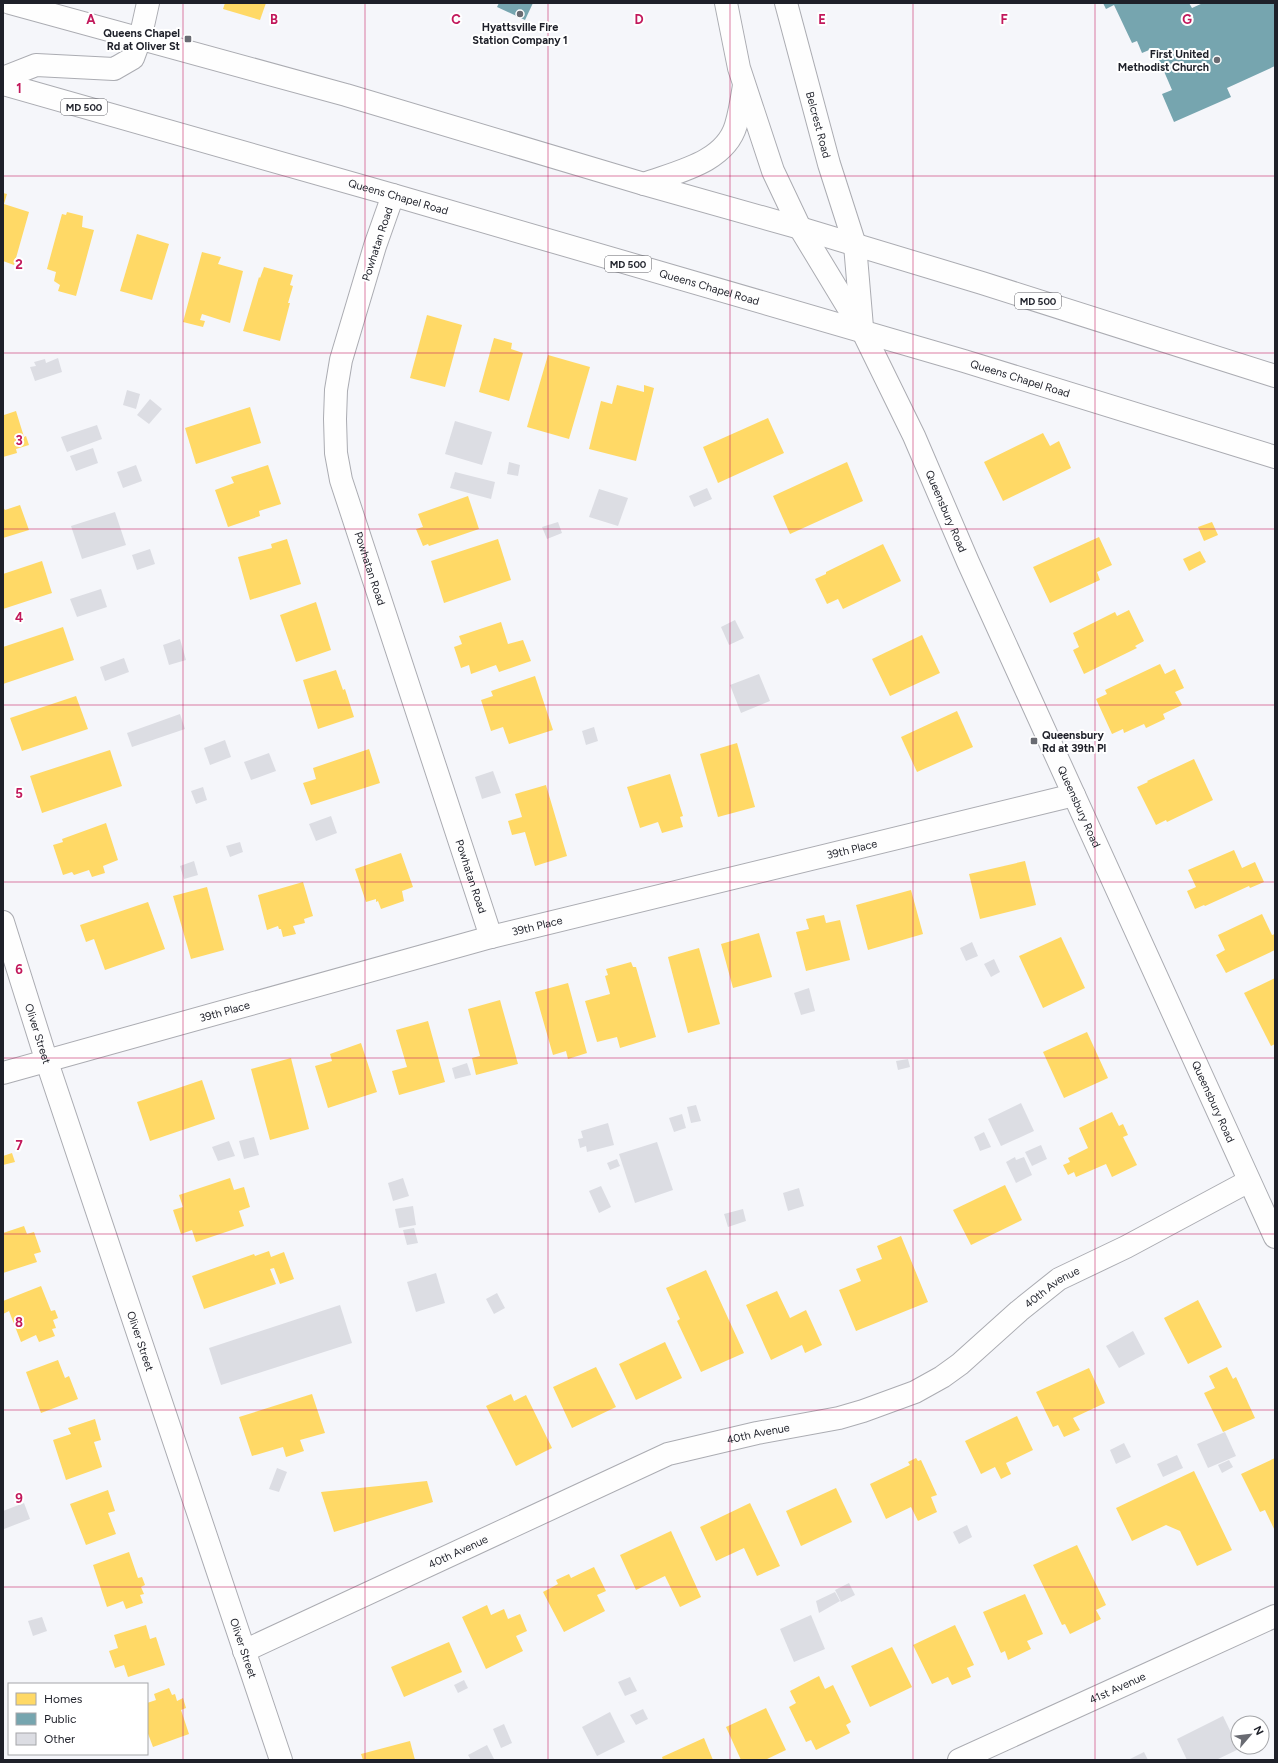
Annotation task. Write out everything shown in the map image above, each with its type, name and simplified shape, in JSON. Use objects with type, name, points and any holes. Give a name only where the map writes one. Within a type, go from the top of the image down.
[{"type":"street","name":"MD 500","points":[[10,3],[346,95],[644,184],[800,228],[1275,376]]},
{"type":"street","points":[[3,78],[36,65],[114,70],[133,58],[140,39],[148,3]]},
{"type":"street","points":[[726,3],[739,68],[744,85],[773,171],[800,228]]},
{"type":"street","name":"Belcrest Road","points":[[786,3],[829,164],[855,245]]},
{"type":"street","name":"Queens Chapel Road","points":[[3,84],[393,195],[964,361],[1275,458]]},
{"type":"street","points":[[644,184],[708,159],[725,145],[736,126],[744,85]]},
{"type":"street","name":"Powhatan Road","points":[[393,195],[375,246],[341,360],[336,390],[336,452],[341,480],[491,937]]},
{"type":"street","name":"Queensbury Road","points":[[800,228],[863,332],[914,436],[968,562],[1275,1237]]},
{"type":"street","name":"Queensbury Road","points":[[855,245],[863,332]]},
{"type":"street","name":"39th Place","points":[[3,1072],[491,937],[1074,795]]},
{"type":"street","name":"Oliver Street","points":[[3,922],[46,1059],[281,1760]]},
{"type":"street","name":"40th Avenue","points":[[244,1651],[668,1454],[758,1432],[839,1418],[915,1392],[942,1377],[960,1364],[1019,1311],[1059,1279],[1126,1247],[1249,1182]]},
{"type":"street","name":"41st Avenue","points":[[959,1760],[1275,1616]]},
{"type":"building: Homes","points":[[225,3],[266,3],[260,20],[223,9]]},
{"type":"building: Homes","points":[[3,193],[7,194],[4,204],[29,212],[14,265],[3,261]]},
{"type":"building: Homes","points":[[67,212],[83,216],[82,227],[94,230],[76,296],[58,291],[60,285],[54,281],[56,272],[47,269],[62,214],[66,215]]},
{"type":"building: Homes","points":[[137,234],[169,244],[152,300],[120,291]]},
{"type":"building: Homes","points":[[202,252],[221,257],[218,264],[243,271],[230,323],[202,314],[200,320],[205,321],[203,327],[183,322]]},
{"type":"building: Homes","points":[[264,267],[293,275],[290,285],[293,286],[288,303],[290,303],[280,341],[243,331],[259,277],[260,278]]},
{"type":"building: Homes","points":[[427,315],[462,325],[445,387],[410,378]]},
{"type":"building: Homes","points":[[494,338],[512,343],[511,349],[523,353],[509,401],[479,392]]},
{"type":"building: Homes","points":[[548,355],[590,367],[569,439],[527,427]]},
{"type":"building: Homes","points":[[617,385],[644,392],[644,385],[654,388],[636,461],[589,449],[601,401],[612,404]]},
{"type":"building: Homes","points":[[250,407],[261,443],[196,464],[185,428]]},
{"type":"building: Homes","points":[[16,411],[24,437],[26,436],[29,445],[16,449],[17,453],[3,457],[3,413],[4,415]]},
{"type":"building: Homes","points":[[768,418],[784,453],[718,483],[703,447]]},
{"type":"building: Homes","points":[[1043,433],[1050,446],[1059,441],[1071,468],[1003,501],[984,462]]},
{"type":"building: Homes","points":[[847,462],[863,501],[790,534],[773,496]]},
{"type":"building: Homes","points":[[268,465],[281,504],[259,511],[260,516],[228,527],[215,490],[234,483],[231,477]]},
{"type":"building: Homes","points":[[468,496],[479,529],[429,546],[428,544],[423,546],[416,529],[423,527],[418,514]]},
{"type":"building: Homes","points":[[20,505],[29,530],[3,538],[3,507],[5,510]]},
{"type":"building: Homes","points":[[1212,522],[1218,535],[1204,541],[1198,527]]},
{"type":"building: Homes","points":[[1099,537],[1112,565],[1097,572],[1100,580],[1050,603],[1033,567]]},
{"type":"building: Homes","points":[[287,539],[301,584],[250,600],[238,557],[272,548],[271,544]]},
{"type":"building: Homes","points":[[498,539],[511,580],[444,603],[431,561]]},
{"type":"building: Homes","points":[[883,544],[901,581],[843,609],[838,599],[827,604],[815,579]]},
{"type":"building: Homes","points":[[1200,551],[1206,562],[1189,571],[1183,559]]},
{"type":"building: Homes","points":[[42,561],[52,593],[3,609],[3,574]]},
{"type":"building: Homes","points":[[316,602],[331,650],[296,662],[280,615]]},
{"type":"building: Homes","points":[[1129,610],[1144,641],[1135,646],[1137,648],[1084,674],[1073,650],[1079,647],[1073,633],[1115,612],[1117,616]]},
{"type":"building: Homes","points":[[501,622],[508,644],[523,640],[531,661],[499,672],[496,665],[471,674],[469,665],[461,668],[454,647],[462,644],[459,636]]},
{"type":"building: Homes","points":[[63,627],[74,660],[3,684],[3,647]]},
{"type":"building: Homes","points":[[922,635],[940,673],[890,696],[872,659]]},
{"type":"building: Homes","points":[[1160,664],[1165,674],[1175,669],[1184,688],[1175,692],[1182,705],[1163,714],[1165,719],[1146,728],[1144,724],[1124,733],[1123,729],[1112,734],[1096,699],[1107,694],[1105,690]]},
{"type":"building: Homes","points":[[336,670],[343,690],[345,689],[354,717],[318,729],[303,680]]},
{"type":"building: Homes","points":[[535,676],[553,730],[509,744],[503,727],[491,731],[481,700],[493,696],[491,691]]},
{"type":"building: Homes","points":[[76,696],[88,729],[22,751],[10,718]]},
{"type":"building: Homes","points":[[957,711],[973,747],[917,772],[901,737]]},
{"type":"building: Homes","points":[[737,743],[755,807],[718,817],[700,754]]},
{"type":"building: Homes","points":[[369,749],[380,783],[311,805],[303,783],[316,779],[313,768]]},
{"type":"building: Homes","points":[[110,750],[122,786],[42,813],[30,776]]},
{"type":"building: Homes","points":[[1194,759],[1213,800],[1167,822],[1166,820],[1156,825],[1137,787]]},
{"type":"building: Homes","points":[[670,774],[683,816],[680,817],[683,827],[662,833],[658,822],[640,828],[627,787]]},
{"type":"building: Homes","points":[[546,785],[567,856],[535,866],[525,832],[512,835],[508,821],[522,817],[515,794]]},
{"type":"building: Homes","points":[[106,823],[118,860],[103,866],[105,873],[92,877],[89,870],[74,875],[72,872],[63,875],[53,845],[63,842],[62,839]]},
{"type":"building: Homes","points":[[1234,850],[1242,868],[1255,862],[1264,882],[1250,888],[1249,886],[1195,909],[1187,891],[1196,887],[1188,870]]},
{"type":"building: Homes","points":[[401,853],[413,887],[402,891],[404,901],[381,909],[378,901],[376,902],[376,899],[366,902],[355,869]]},
{"type":"building: Homes","points":[[1025,861],[1036,905],[980,919],[969,874]]},
{"type":"building: Homes","points":[[303,882],[313,916],[304,919],[305,923],[293,926],[296,934],[283,937],[281,929],[279,929],[278,926],[267,930],[258,895]]},
{"type":"building: Homes","points":[[207,887],[224,950],[191,959],[173,896]]},
{"type":"building: Homes","points":[[911,890],[923,934],[868,950],[856,905]]},
{"type":"building: Homes","points":[[148,902],[165,949],[105,970],[94,939],[86,942],[80,925]]},
{"type":"building: Homes","points":[[1262,914],[1272,935],[1275,934],[1275,950],[1226,973],[1216,955],[1225,950],[1218,935]]},
{"type":"building: Homes","points":[[824,915],[826,923],[840,920],[850,960],[806,971],[796,932],[809,929],[806,919]]},
{"type":"building: Homes","points":[[759,933],[772,977],[733,988],[721,944]]},
{"type":"building: Homes","points":[[1061,937],[1085,988],[1043,1008],[1019,956]]},
{"type":"building: Homes","points":[[699,948],[720,1024],[688,1033],[668,957]]},
{"type":"building: Homes","points":[[631,962],[633,967],[636,967],[656,1037],[620,1048],[617,1037],[597,1042],[585,1001],[610,994],[605,976],[608,975],[606,969]]},
{"type":"building: Homes","points":[[1275,978],[1275,1044],[1271,1046],[1244,993]]},
{"type":"building: Homes","points":[[568,983],[587,1053],[568,1059],[566,1051],[553,1055],[535,992]]},
{"type":"building: Homes","points":[[500,1000],[518,1064],[476,1075],[472,1058],[480,1056],[468,1009]]},
{"type":"building: Homes","points":[[428,1021],[445,1082],[399,1095],[392,1071],[407,1067],[396,1030]]},
{"type":"building: Homes","points":[[1087,1032],[1108,1078],[1064,1098],[1043,1052]]},
{"type":"building: Homes","points":[[361,1043],[377,1092],[328,1108],[315,1066],[332,1061],[330,1054]]},
{"type":"building: Homes","points":[[291,1058],[309,1129],[270,1140],[251,1069]]},
{"type":"building: Homes","points":[[202,1080],[215,1119],[150,1141],[137,1102]]},
{"type":"building: Homes","points":[[1112,1112],[1119,1126],[1123,1124],[1128,1135],[1123,1137],[1137,1165],[1112,1177],[1106,1164],[1076,1177],[1074,1172],[1068,1175],[1063,1165],[1070,1162],[1068,1158],[1088,1148],[1079,1128]]},
{"type":"building: Homes","points":[[12,1153],[15,1162],[3,1165],[3,1156]]},
{"type":"building: Homes","points":[[230,1178],[234,1190],[244,1187],[250,1207],[239,1211],[244,1226],[196,1242],[192,1230],[181,1234],[173,1210],[183,1207],[179,1195]]},
{"type":"building: Homes","points":[[1005,1185],[1022,1220],[971,1245],[953,1210]]},
{"type":"building: Homes","points":[[24,1226],[27,1234],[34,1232],[41,1252],[34,1254],[37,1262],[3,1273],[3,1233]]},
{"type":"building: Homes","points":[[901,1236],[928,1302],[856,1331],[839,1290],[861,1281],[856,1269],[882,1259],[877,1246]]},
{"type":"building: Homes","points":[[269,1251],[271,1257],[284,1252],[294,1279],[280,1284],[274,1268],[270,1269],[276,1284],[204,1309],[192,1276],[254,1254],[255,1256]]},
{"type":"building: Homes","points":[[706,1270],[744,1353],[701,1372],[677,1321],[680,1319],[666,1288]]},
{"type":"building: Homes","points":[[41,1286],[51,1311],[55,1310],[58,1318],[53,1320],[56,1328],[52,1329],[55,1336],[39,1342],[36,1335],[21,1342],[9,1311],[3,1314],[3,1301]]},
{"type":"building: Homes","points":[[777,1291],[790,1318],[806,1310],[822,1345],[805,1353],[802,1345],[771,1360],[746,1305]]},
{"type":"building: Homes","points":[[1198,1300],[1222,1347],[1188,1364],[1164,1318]]},
{"type":"building: Homes","points":[[665,1342],[682,1378],[636,1400],[619,1364]]},
{"type":"building: Homes","points":[[58,1360],[65,1378],[69,1376],[78,1399],[41,1413],[26,1372]]},
{"type":"building: Homes","points":[[596,1367],[616,1407],[572,1428],[553,1387]]},
{"type":"building: Homes","points":[[1227,1367],[1233,1379],[1236,1377],[1255,1418],[1223,1432],[1204,1393],[1215,1388],[1209,1376]]},
{"type":"building: Homes","points":[[1089,1368],[1105,1403],[1073,1418],[1080,1430],[1064,1437],[1058,1425],[1053,1427],[1036,1392]]},
{"type":"building: Homes","points":[[312,1394],[325,1433],[300,1440],[304,1451],[286,1457],[283,1447],[252,1456],[239,1417]]},
{"type":"building: Homes","points":[[511,1394],[514,1401],[526,1395],[552,1448],[516,1466],[486,1406]]},
{"type":"building: Homes","points":[[1017,1416],[1033,1450],[1006,1463],[1011,1474],[1001,1479],[995,1467],[981,1474],[965,1441]]},
{"type":"building: Homes","points":[[95,1419],[101,1440],[94,1442],[102,1467],[66,1480],[53,1440],[71,1434],[68,1428]]},
{"type":"building: Homes","points":[[916,1458],[918,1461],[921,1460],[937,1495],[931,1497],[937,1512],[918,1521],[911,1507],[886,1519],[870,1484],[910,1465],[908,1462]]},
{"type":"building: Homes","points":[[1275,1458],[1275,1531],[1265,1510],[1260,1512],[1241,1474]]},
{"type":"building: Homes","points":[[1194,1471],[1232,1550],[1197,1566],[1180,1531],[1166,1525],[1132,1541],[1116,1508]]},
{"type":"building: Homes","points":[[427,1481],[433,1502],[334,1532],[321,1492]]},
{"type":"building: Homes","points":[[836,1488],[852,1522],[801,1546],[786,1511]]},
{"type":"building: Homes","points":[[108,1490],[115,1511],[108,1513],[116,1534],[86,1545],[70,1504]]},
{"type":"building: Homes","points":[[750,1503],[780,1566],[757,1576],[744,1548],[716,1561],[700,1527]]},
{"type":"building: Homes","points":[[671,1531],[701,1597],[680,1607],[665,1576],[636,1590],[620,1555]]},
{"type":"building: Homes","points":[[1077,1545],[1106,1605],[1096,1610],[1101,1619],[1070,1634],[1065,1624],[1062,1625],[1033,1565]]},
{"type":"building: Homes","points":[[129,1552],[138,1578],[142,1577],[145,1585],[141,1587],[144,1594],[140,1595],[143,1603],[126,1609],[123,1601],[107,1607],[93,1565]]},
{"type":"building: Homes","points":[[594,1567],[606,1591],[597,1595],[605,1611],[564,1632],[543,1592],[558,1584],[556,1580],[569,1574],[571,1578]]},
{"type":"building: Homes","points":[[1025,1594],[1043,1634],[1027,1641],[1031,1649],[1008,1660],[1005,1651],[1001,1653],[983,1612]]},
{"type":"building: Homes","points":[[487,1605],[491,1615],[504,1609],[508,1619],[520,1614],[527,1631],[516,1636],[523,1651],[486,1669],[462,1617]]},
{"type":"building: Homes","points":[[146,1625],[150,1639],[156,1637],[165,1665],[128,1677],[124,1665],[115,1668],[109,1651],[118,1648],[114,1635]]},
{"type":"building: Homes","points":[[955,1625],[974,1665],[967,1668],[971,1677],[952,1685],[948,1677],[932,1684],[913,1645]]},
{"type":"building: Homes","points":[[449,1642],[462,1672],[404,1697],[391,1667]]},
{"type":"building: Homes","points":[[892,1647],[912,1687],[870,1707],[851,1666]]},
{"type":"building: Homes","points":[[819,1676],[825,1689],[833,1685],[851,1722],[846,1725],[850,1733],[816,1750],[811,1740],[806,1742],[789,1707],[796,1703],[790,1691]]},
{"type":"building: Homes","points":[[169,1688],[172,1695],[175,1694],[177,1701],[183,1698],[186,1708],[181,1710],[189,1734],[153,1747],[148,1734],[148,1703],[156,1700],[154,1694]]},
{"type":"building: Homes","points":[[766,1708],[786,1750],[765,1760],[741,1760],[726,1727]]},
{"type":"building: Homes","points":[[704,1738],[713,1760],[663,1760],[662,1757]]},
{"type":"building: Homes","points":[[410,1741],[415,1760],[363,1760],[361,1754]]},
{"type":"building: Public","name":"Hyattsville Fire Station Company 1","points":[[499,3],[533,3],[525,20],[497,7]]},
{"type":"building: Public","name":"First United Methodist Church","points":[[1103,3],[1189,3],[1192,8],[1203,3],[1275,3],[1275,66],[1227,88],[1231,97],[1174,122],[1162,94],[1172,90],[1154,48],[1142,53],[1137,41],[1132,43],[1114,5],[1106,9]]},
{"type":"building: Other","points":[[58,358],[62,372],[35,381],[30,367],[36,366],[34,362],[45,359],[46,363]]},
{"type":"building: Other","points":[[127,390],[140,394],[136,409],[123,405]]},
{"type":"building: Other","points":[[150,399],[162,409],[149,424],[137,415]]},
{"type":"building: Other","points":[[455,421],[492,432],[482,465],[445,454]]},
{"type":"building: Other","points":[[97,425],[102,439],[67,452],[61,437]]},
{"type":"building: Other","points":[[93,448],[98,463],[76,471],[70,456]]},
{"type":"building: Other","points":[[509,462],[520,465],[518,476],[507,474]]},
{"type":"building: Other","points":[[136,465],[142,481],[123,488],[117,472]]},
{"type":"building: Other","points":[[455,472],[495,482],[491,499],[450,488]]},
{"type":"building: Other","points":[[707,488],[712,499],[694,507],[689,496]]},
{"type":"building: Other","points":[[599,489],[628,498],[618,526],[589,517]]},
{"type":"building: Other","points":[[115,512],[126,545],[82,559],[71,526]]},
{"type":"building: Other","points":[[558,522],[562,533],[547,539],[542,527]]},
{"type":"building: Other","points":[[150,549],[155,564],[137,570],[132,555]]},
{"type":"building: Other","points":[[101,589],[107,607],[77,617],[70,599]]},
{"type":"building: Other","points":[[735,620],[744,638],[729,645],[721,627]]},
{"type":"building: Other","points":[[180,639],[186,660],[169,665],[163,645]]},
{"type":"building: Other","points":[[124,658],[129,672],[105,681],[100,667]]},
{"type":"building: Other","points":[[759,674],[770,701],[741,713],[730,685]]},
{"type":"building: Other","points":[[180,714],[185,729],[132,747],[127,733]]},
{"type":"building: Other","points":[[594,727],[598,741],[586,745],[582,731]]},
{"type":"building: Other","points":[[225,740],[231,757],[210,765],[204,748]]},
{"type":"building: Other","points":[[269,753],[276,771],[251,780],[244,762]]},
{"type":"building: Other","points":[[493,771],[501,793],[482,799],[475,777]]},
{"type":"building: Other","points":[[203,787],[207,800],[196,804],[191,791]]},
{"type":"building: Other","points":[[331,816],[337,833],[316,841],[309,824]]},
{"type":"building: Other","points":[[240,842],[243,852],[230,857],[226,846]]},
{"type":"building: Other","points":[[194,861],[198,875],[184,879],[180,866]]},
{"type":"building: Other","points":[[972,942],[978,956],[966,961],[960,948]]},
{"type":"building: Other","points":[[994,959],[1000,972],[991,977],[984,964]]},
{"type":"building: Other","points":[[809,988],[815,1011],[801,1015],[794,993]]},
{"type":"building: Other","points":[[908,1059],[910,1067],[898,1070],[896,1061]]},
{"type":"building: Other","points":[[467,1063],[471,1075],[455,1079],[452,1068]]},
{"type":"building: Other","points":[[1021,1103],[1034,1131],[1001,1146],[988,1119]]},
{"type":"building: Other","points":[[696,1105],[701,1121],[691,1123],[687,1107]]},
{"type":"building: Other","points":[[682,1114],[686,1128],[674,1132],[669,1118]]},
{"type":"building: Other","points":[[608,1123],[614,1145],[587,1152],[586,1146],[580,1148],[578,1139],[583,1138],[581,1131]]},
{"type":"building: Other","points":[[984,1132],[991,1147],[980,1151],[974,1137]]},
{"type":"building: Other","points":[[254,1137],[259,1155],[244,1159],[239,1141]]},
{"type":"building: Other","points":[[229,1141],[235,1156],[218,1161],[212,1147]]},
{"type":"building: Other","points":[[657,1142],[673,1190],[635,1203],[619,1154]]},
{"type":"building: Other","points":[[1041,1145],[1047,1159],[1032,1166],[1025,1152]]},
{"type":"building: Other","points":[[1015,1157],[1016,1160],[1024,1157],[1032,1175],[1016,1183],[1006,1162]]},
{"type":"building: Other","points":[[617,1159],[620,1166],[610,1170],[607,1163]]},
{"type":"building: Other","points":[[403,1178],[409,1196],[393,1201],[388,1183]]},
{"type":"building: Other","points":[[601,1186],[611,1207],[599,1213],[589,1191]]},
{"type":"building: Other","points":[[799,1188],[804,1206],[788,1211],[783,1193]]},
{"type":"building: Other","points":[[413,1206],[416,1225],[399,1228],[395,1209]]},
{"type":"building: Other","points":[[743,1209],[746,1221],[728,1227],[724,1214]]},
{"type":"building: Other","points":[[414,1228],[418,1243],[407,1245],[403,1230]]},
{"type":"building: Other","points":[[436,1273],[445,1303],[416,1312],[407,1282]]},
{"type":"building: Other","points":[[497,1293],[505,1308],[494,1314],[486,1299]]},
{"type":"building: Other","points":[[340,1305],[352,1343],[221,1385],[209,1348]]},
{"type":"building: Other","points":[[1133,1331],[1145,1354],[1119,1368],[1106,1346]]},
{"type":"building: Other","points":[[1225,1432],[1236,1456],[1208,1468],[1197,1444]]},
{"type":"building: Other","points":[[1124,1443],[1131,1457],[1116,1464],[1110,1450]]},
{"type":"building: Other","points":[[1177,1455],[1183,1468],[1163,1477],[1157,1464]]},
{"type":"building: Other","points":[[1229,1460],[1233,1467],[1222,1473],[1218,1465]]},
{"type":"building: Other","points":[[277,1468],[287,1472],[279,1492],[269,1489]]},
{"type":"building: Other","points":[[24,1503],[30,1519],[4,1529],[3,1511]]},
{"type":"building: Other","points":[[967,1525],[972,1537],[959,1544],[953,1532]]},
{"type":"building: Other","points":[[849,1583],[855,1595],[841,1602],[835,1590]]},
{"type":"building: Other","points":[[835,1592],[840,1601],[819,1613],[816,1601]]},
{"type":"building: Other","points":[[811,1615],[825,1649],[794,1662],[780,1629]]},
{"type":"building: Other","points":[[42,1617],[47,1631],[33,1636],[28,1621]]},
{"type":"building: Other","points":[[630,1677],[637,1691],[625,1696],[618,1682]]},
{"type":"building: Other","points":[[464,1680],[468,1688],[458,1693],[454,1685]]},
{"type":"building: Other","points":[[643,1709],[648,1719],[636,1725],[630,1715]]},
{"type":"building: Other","points":[[610,1712],[625,1742],[597,1756],[582,1727]]},
{"type":"building: Other","points":[[1223,1716],[1230,1730],[1230,1753],[1216,1760],[1187,1760],[1177,1739]]},
{"type":"building: Other","points":[[504,1724],[512,1743],[501,1748],[493,1729]]},
{"type":"building: Other","points":[[487,1745],[494,1759],[471,1760],[468,1755]]},
{"type":"building: Other","points":[[1144,1752],[1148,1760],[1128,1760]]},
{"type":"place","name":"Hyattsville Fire Station Company 1","points":[[520,14]]},
{"type":"place","name":"Queens Chapel Rd at Oliver St","points":[[188,39]]},
{"type":"place","name":"First United Methodist Church","points":[[1217,60]]},
{"type":"place","name":"Queensbury Rd at 39th Pl","points":[[1034,741]]}]
